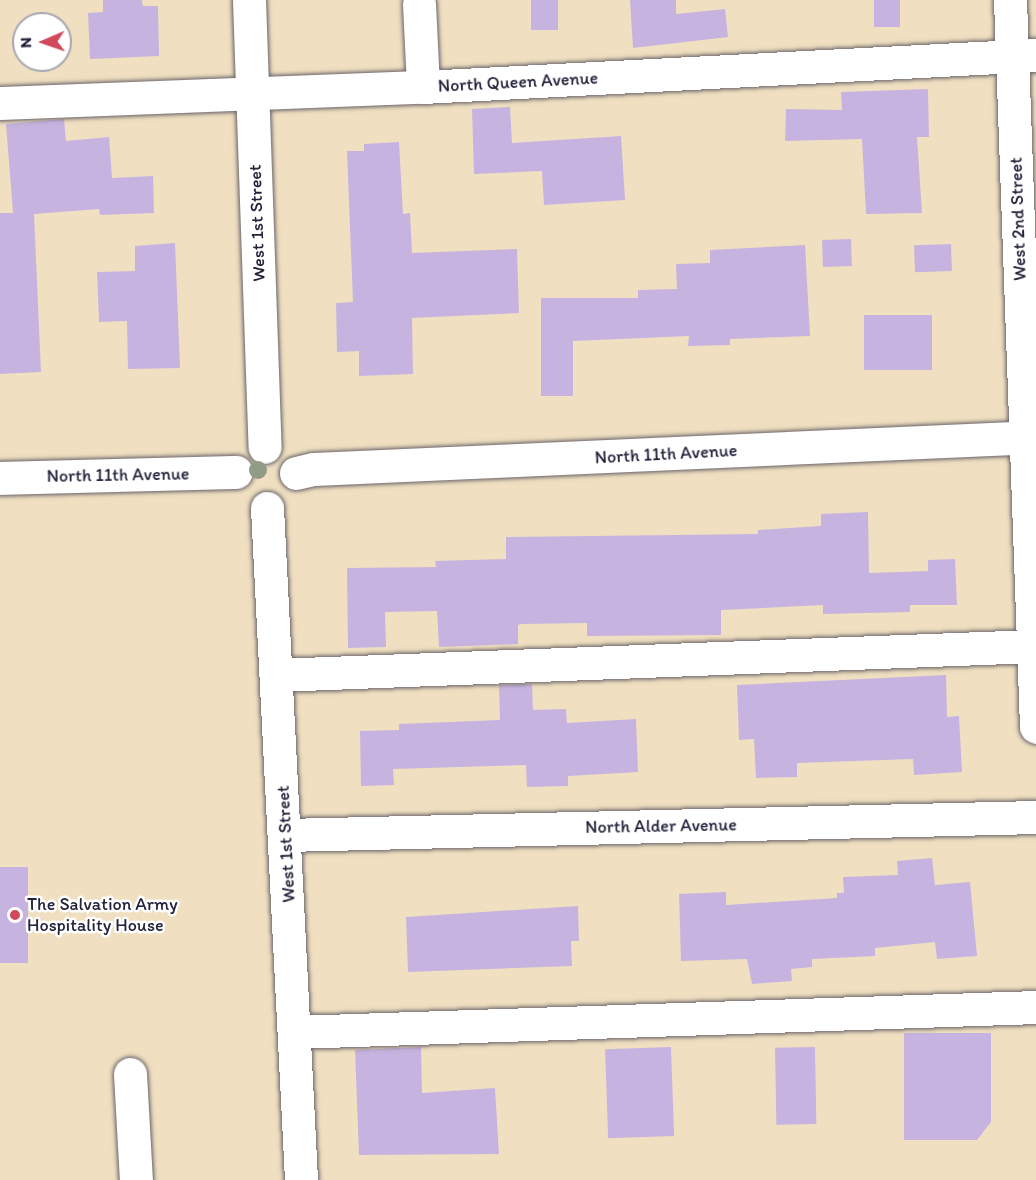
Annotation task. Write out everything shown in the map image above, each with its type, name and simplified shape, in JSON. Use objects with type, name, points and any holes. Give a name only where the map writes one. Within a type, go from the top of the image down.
[{"type":"street","name":"West 1st Street","points":[[249,0],[265,447]]},
{"type":"street","name":"West 2nd Street","points":[[1010,0],[1024,56],[1036,727]]},
{"type":"street","points":[[419,4],[423,87]]},
{"type":"street","name":"North Queen Avenue","points":[[0,103],[423,87],[1024,56]]},
{"type":"street","name":"North 11th Avenue","points":[[296,473],[326,469],[1031,438]]},
{"type":"street","points":[[265,447],[287,456],[296,473],[295,483],[285,500],[267,508],[248,502],[241,495],[236,472],[243,456],[265,447]]},
{"type":"street","name":"North 11th Avenue","points":[[0,478],[236,472]]},
{"type":"street","name":"West 1st Street","points":[[267,508],[301,1180]]},
{"type":"street","points":[[276,675],[1033,646]]},
{"type":"street","name":"North Alder Avenue","points":[[285,835],[1036,818]]},
{"type":"street","points":[[295,1032],[1036,1007]]},
{"type":"street","points":[[130,1074],[136,1180]]},
{"type":"building","points":[[103,0],[142,0],[143,6],[158,6],[159,56],[90,59],[88,13],[103,12]]},
{"type":"building","points":[[531,0],[558,0],[558,30],[531,30]]},
{"type":"building","points":[[630,0],[676,0],[676,14],[725,9],[728,37],[633,48]]},
{"type":"building","points":[[874,0],[900,0],[900,27],[874,27]]},
{"type":"building","points":[[928,89],[929,137],[917,137],[922,213],[866,214],[862,139],[785,141],[786,109],[842,110],[841,92]]},
{"type":"building","points":[[510,107],[512,143],[621,136],[625,200],[544,205],[542,171],[474,174],[472,109]]},
{"type":"building","points":[[64,119],[66,141],[109,137],[112,178],[153,176],[154,213],[100,215],[99,209],[34,214],[41,372],[0,374],[0,213],[13,213],[6,124]]},
{"type":"building","points":[[399,142],[403,214],[410,213],[412,253],[517,249],[519,313],[412,318],[413,374],[359,376],[359,351],[337,352],[336,303],[353,302],[347,151],[364,151],[364,144]]},
{"type":"building","points":[[851,239],[852,266],[823,267],[822,240]]},
{"type":"building","points":[[175,243],[180,368],[128,369],[127,321],[99,322],[97,272],[135,271],[135,246]]},
{"type":"building","points":[[951,244],[952,271],[915,272],[914,245]]},
{"type":"building","points":[[805,245],[810,336],[730,339],[730,345],[688,346],[689,336],[573,341],[573,396],[541,396],[541,298],[638,298],[638,290],[677,289],[676,264],[710,263],[710,250]]},
{"type":"building","points":[[864,315],[932,315],[932,370],[864,370]]},
{"type":"building","points":[[868,512],[869,573],[928,571],[928,560],[955,559],[957,605],[910,605],[910,612],[823,614],[823,605],[721,610],[721,635],[587,636],[587,623],[521,624],[518,625],[518,644],[439,647],[437,611],[385,612],[386,647],[348,648],[347,568],[436,567],[435,561],[506,559],[506,537],[758,534],[758,530],[821,526],[821,514]]},
{"type":"building","points":[[946,675],[947,717],[959,716],[962,772],[914,775],[913,759],[797,763],[797,777],[756,778],[754,739],[739,740],[737,685]]},
{"type":"building","points":[[532,684],[533,710],[566,709],[567,723],[636,719],[638,772],[568,776],[568,786],[527,787],[526,765],[393,769],[394,785],[361,786],[360,731],[399,730],[399,724],[500,720],[499,685]]},
{"type":"building","points":[[932,858],[935,885],[970,882],[977,956],[937,959],[935,942],[875,948],[875,956],[812,959],[812,967],[791,969],[792,981],[752,984],[747,959],[681,961],[679,894],[726,892],[726,905],[837,898],[837,893],[844,893],[843,877],[898,875],[897,861]]},
{"type":"building","name":"The Salvation Army Hospitality House","points":[[0,867],[28,867],[28,963],[0,963]]},
{"type":"building","points":[[578,906],[579,941],[571,941],[572,966],[408,972],[406,917]]},
{"type":"building","points":[[904,1033],[991,1033],[991,1122],[977,1140],[904,1140]]},
{"type":"building","points":[[421,1047],[422,1093],[495,1088],[499,1154],[359,1155],[355,1050]]},
{"type":"building","points":[[671,1047],[674,1136],[608,1138],[605,1049]]},
{"type":"building","points":[[815,1047],[816,1124],[776,1125],[775,1048]]},
{"type":"place","name":"The Salvation Army Hospitality House","points":[[15,915]]}]
